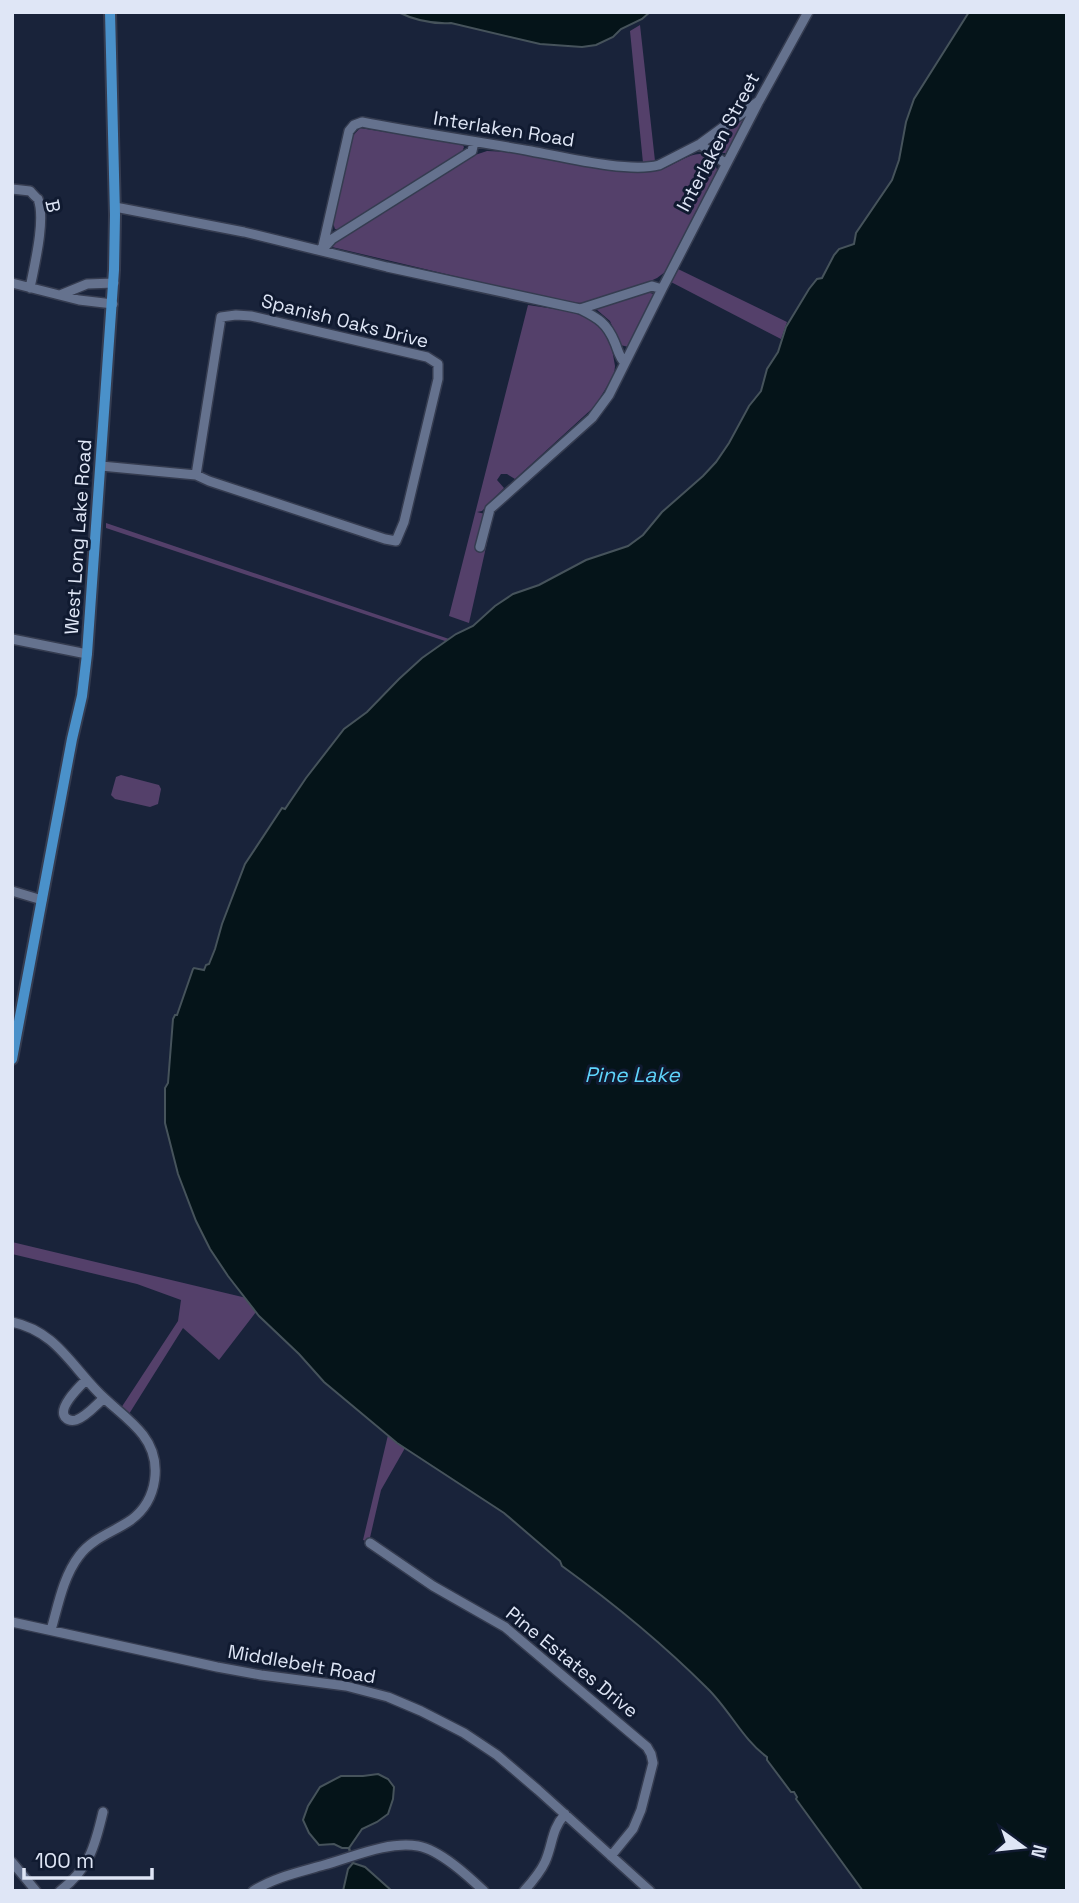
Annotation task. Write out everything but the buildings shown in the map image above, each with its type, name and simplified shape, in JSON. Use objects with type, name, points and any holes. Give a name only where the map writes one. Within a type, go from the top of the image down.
[{"type":"main road","name":"West Long Lake Road","points":[[13,1054],[82,696],[87,654],[114,283],[115,207],[110,12]]},
{"type":"street","name":"Interlaken Street","points":[[480,547],[490,509],[592,418],[608,395],[726,164],[808,12]]},
{"type":"street","name":"Interlaken Road","points":[[322,250],[349,131],[362,122],[636,168],[659,166],[700,144],[759,101]]},
{"type":"street","points":[[322,250],[332,239],[472,151],[474,142]]},
{"type":"street","points":[[700,144],[726,164]]},
{"type":"street","name":"B","points":[[12,189],[30,191],[37,199],[40,217],[37,256],[30,288]]},
{"type":"street","points":[[115,207],[247,233],[580,309],[598,317],[607,327],[620,358],[625,363]]},
{"type":"street","points":[[60,295],[87,284],[114,283]]},
{"type":"street","points":[[12,284],[79,300],[113,304]]},
{"type":"street","points":[[580,309],[652,286],[662,289]]},
{"type":"street","name":"Spanish Oaks Drive","points":[[101,466],[196,475],[314,517],[396,541],[404,522],[438,379],[438,364],[427,357],[251,316],[221,317],[196,475]]},
{"type":"street","points":[[12,639],[87,654]]},
{"type":"street","points":[[12,891],[42,900]]},
{"type":"street","points":[[12,1322],[29,1326],[54,1342],[86,1380],[145,1437],[156,1470],[155,1485],[142,1509],[132,1519],[89,1544],[79,1556],[68,1574],[51,1630]]},
{"type":"street","points":[[86,1380],[63,1410],[67,1420],[79,1419],[104,1398]]},
{"type":"street","name":"Pine Estates Drive","points":[[370,1543],[433,1586],[505,1627],[647,1747],[653,1763],[641,1810],[633,1829],[611,1856]]},
{"type":"street","name":"Middlebelt Road","points":[[12,1622],[217,1667],[336,1684],[421,1710],[477,1742],[515,1770],[650,1891]]},
{"type":"street","points":[[60,1891],[76,1877],[89,1859],[103,1812]]},
{"type":"street","points":[[524,1891],[544,1866],[553,1832],[565,1814]]},
{"type":"street","points":[[253,1891],[283,1877],[367,1852],[404,1846],[419,1846],[428,1850],[456,1866],[484,1891]]},
{"type":"street","points":[[12,1862],[36,1891]]},
{"type":"shaded area","points":[[640,25],[655,161],[643,163],[630,31]]},
{"type":"shaded area","points":[[744,118],[727,153],[717,153],[713,142]]},
{"type":"shaded area","points":[[360,128],[462,144],[464,147],[462,152],[341,229],[335,229],[333,223],[350,139]]},
{"type":"shaded area","points":[[487,151],[644,172],[663,169],[687,157],[701,154],[713,162],[718,172],[669,269],[646,283],[595,301],[564,302],[332,247],[472,156]]},
{"type":"shaded area","points":[[678,269],[787,322],[781,339],[671,282]]},
{"type":"shaded area","points":[[646,292],[654,294],[629,347],[620,345],[610,321],[596,309]]},
{"type":"shaded area","points":[[528,305],[568,311],[597,323],[612,349],[614,375],[595,406],[515,479],[501,474],[497,480],[504,488],[482,511],[477,512],[493,516],[469,623],[449,616]]},
{"type":"shaded area","points":[[106,523],[455,641],[451,643],[106,528]]},
{"type":"shaded area","points":[[121,775],[159,785],[161,789],[158,804],[150,807],[115,799],[111,795],[116,777]]},
{"type":"shaded area","points":[[12,1242],[259,1301],[256,1312],[219,1360],[183,1328],[129,1414],[121,1408],[178,1321],[181,1300],[137,1284],[12,1254]]},
{"type":"shaded area","points":[[388,1435],[405,1448],[381,1490],[369,1542],[363,1540]]},
{"type":"water","points":[[398,12],[650,12],[621,29],[613,37],[596,45],[582,47],[540,44],[451,23],[424,21]]},
{"type":"water","name":"Pine Lake","points":[[969,12],[1067,12],[1067,1891],[863,1891],[767,1757],[751,1742],[715,1696],[690,1672],[637,1624],[562,1566],[560,1561],[504,1513],[397,1443],[324,1382],[259,1316],[210,1249],[196,1221],[178,1174],[165,1123],[165,1088],[168,1083],[173,1019],[177,1015],[193,969],[204,970],[209,964],[245,864],[282,808],[285,809],[344,729],[367,712],[422,658],[456,634],[473,626],[513,594],[539,585],[586,560],[628,546],[643,535],[662,512],[716,462],[749,406],[761,391],[767,369],[778,352],[786,327],[809,289],[817,279],[822,278],[839,249],[854,244],[856,233],[892,180],[914,99]]},
{"type":"water","points":[[378,1774],[388,1779],[394,1787],[388,1814],[362,1829],[349,1848],[334,1844],[319,1845],[303,1820],[320,1787],[341,1776]]},
{"type":"water","points":[[353,1863],[365,1867],[392,1891],[343,1891],[348,1869]]},
{"type":"waterway","points":[[349,1848],[353,1863]]}]
